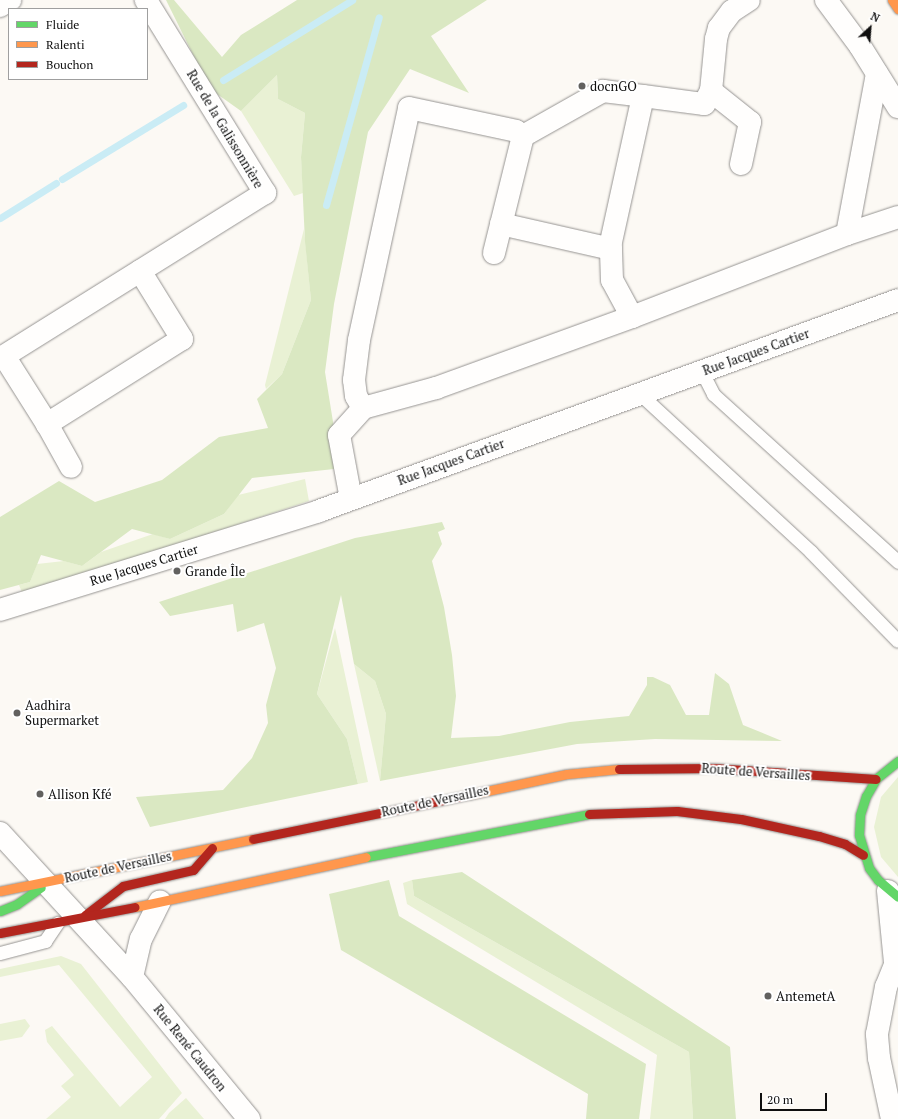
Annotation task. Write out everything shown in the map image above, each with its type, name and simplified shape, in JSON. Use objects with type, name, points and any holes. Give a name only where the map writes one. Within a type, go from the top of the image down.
[{"type":"main road","points":[[892,0],[898,9]]},
{"type":"main road","points":[[893,894],[869,868],[863,855],[859,835],[860,815],[866,796],[876,779],[898,761]]},
{"type":"main road","name":"Route de Versailles","points":[[0,891],[212,848],[503,786],[609,770],[713,768],[876,779]]},
{"type":"main road","points":[[0,934],[80,919],[579,814],[677,811],[741,819],[819,836],[845,844],[863,855]]},
{"type":"main road","points":[[80,919],[123,886],[193,870],[212,848]]},
{"type":"main road","points":[[0,911],[17,904],[47,882]]},
{"type":"street","points":[[0,6],[10,0]]},
{"type":"street","name":"Rue de la Galissonnière","points":[[71,467],[47,424],[2,353],[140,271],[265,193],[146,0]]},
{"type":"street","points":[[494,253],[523,136],[603,91],[704,104],[711,91],[716,39],[719,28],[732,11],[749,0]]},
{"type":"street","points":[[826,0],[860,46],[898,107]]},
{"type":"street","points":[[847,234],[877,74]]},
{"type":"street","points":[[711,91],[750,122],[741,164]]},
{"type":"street","points":[[632,317],[612,280],[611,249],[643,96]]},
{"type":"street","points":[[363,408],[356,396],[354,380],[359,340],[409,108],[516,131],[523,136]]},
{"type":"street","points":[[351,499],[339,435],[363,408],[436,388],[632,317],[847,234],[898,217]]},
{"type":"street","points":[[501,224],[611,249]]},
{"type":"street","points":[[47,424],[182,339],[140,271]]},
{"type":"street","name":"Rue Jacques Cartier","points":[[0,610],[351,499],[898,300]]},
{"type":"street","name":"Rue René Caudron","points":[[0,833],[47,882],[132,977],[249,1119]]},
{"type":"street","points":[[892,1119],[879,1058],[877,1034],[880,1009],[896,960],[893,894]]},
{"type":"street","points":[[132,977],[141,940],[160,901]]},
{"type":"lane","points":[[702,372],[713,394],[898,562]]},
{"type":"lane","points":[[640,394],[811,552],[898,641]]},
{"type":"lane","points":[[0,953],[45,941],[57,923]]},
{"type":"green space","points":[[166,0],[174,0],[222,57],[241,35],[297,0],[487,0],[431,36],[469,93],[410,69],[368,132],[334,304],[325,372],[334,428],[334,469],[252,478],[224,514],[170,539],[132,529],[82,566],[41,555],[30,582],[0,590],[0,517],[59,481],[95,502],[162,480],[219,437],[268,428],[257,399],[282,374],[311,300],[305,242],[301,157],[305,113],[278,99],[277,75],[241,111],[210,89]]},
{"type":"green space","points":[[277,75],[278,99],[305,113],[301,157],[303,193],[294,196],[241,111]]},
{"type":"green space","points":[[304,229],[311,300],[282,374],[266,389],[265,385]]},
{"type":"green space","points":[[305,479],[309,501],[23,595],[19,585],[30,582],[37,564],[64,561],[82,566],[101,552],[153,534],[170,539],[224,514],[238,495]]},
{"type":"green space","points":[[442,522],[445,529],[438,532],[442,544],[432,561],[444,607],[452,655],[456,696],[451,738],[499,736],[570,722],[629,716],[647,685],[647,677],[653,677],[670,685],[686,715],[709,715],[715,673],[729,684],[743,725],[782,741],[655,739],[577,744],[380,781],[386,714],[375,681],[354,664],[341,595],[317,694],[347,739],[358,784],[150,827],[136,797],[223,790],[252,758],[268,723],[266,705],[276,668],[264,623],[237,632],[233,604],[170,616],[159,602],[355,538]]},
{"type":"green space","points":[[335,628],[368,782],[358,784],[347,739],[317,694]]},
{"type":"green space","points":[[354,664],[375,681],[386,714],[380,781]]},
{"type":"green space","points":[[898,777],[898,877],[881,857],[874,827],[881,797]]},
{"type":"green space","points":[[462,872],[730,1047],[736,1119],[693,1119],[689,1052],[414,896],[412,880]]},
{"type":"green space","points":[[389,880],[399,916],[646,1064],[639,1119],[586,1119],[588,1094],[341,950],[329,894]]},
{"type":"green space","points":[[412,880],[414,896],[689,1052],[693,1119],[650,1119],[657,1055],[407,904],[403,883]]},
{"type":"green space","points":[[61,956],[81,964],[182,1093],[159,1119],[46,1119],[71,1097],[61,1086],[74,1075],[47,1042],[45,1030],[52,1026],[120,1107],[152,1077],[59,965],[0,977],[0,969]]},
{"type":"green space","points":[[25,1019],[30,1026],[22,1037],[0,1041],[0,1024]]},
{"type":"green space","points":[[186,1098],[204,1119],[165,1119],[169,1113]]},
{"type":"waterway","points":[[223,80],[352,0]]},
{"type":"waterway","points":[[326,205],[379,17]]},
{"type":"waterway","points":[[62,179],[183,105]]},
{"type":"waterway","points":[[0,218],[56,183]]},
{"type":"traffic: fast","points":[[898,761],[876,779],[866,796],[860,815],[859,835],[869,868],[878,880],[898,897]]},
{"type":"traffic: fast","points":[[366,857],[589,814]]},
{"type":"traffic: fast","points":[[0,911],[17,904],[41,887]]},
{"type":"traffic: slow","points":[[892,0],[898,9]]},
{"type":"traffic: slow","points":[[468,795],[567,774],[619,769]]},
{"type":"traffic: slow","points":[[0,891],[253,839]]},
{"type":"traffic: slow","points":[[135,907],[366,857]]},
{"type":"traffic: jam","points":[[619,769],[713,768],[876,779]]},
{"type":"traffic: jam","points":[[253,839],[468,795]]},
{"type":"traffic: jam","points":[[589,814],[677,811],[741,819],[819,836],[845,844],[863,855]]},
{"type":"traffic: jam","points":[[85,915],[123,886],[193,870],[212,848]]},
{"type":"traffic: jam","points":[[0,933],[135,907]]},
{"type":"place","name":"docnGO","points":[[582,86]]},
{"type":"place","name":"Grande Île","points":[[177,571]]},
{"type":"place","name":"Aadhira Supermarket","points":[[17,713]]},
{"type":"place","name":"Allison Kfé","points":[[40,794]]},
{"type":"place","name":"AntemetA","points":[[768,996]]}]
